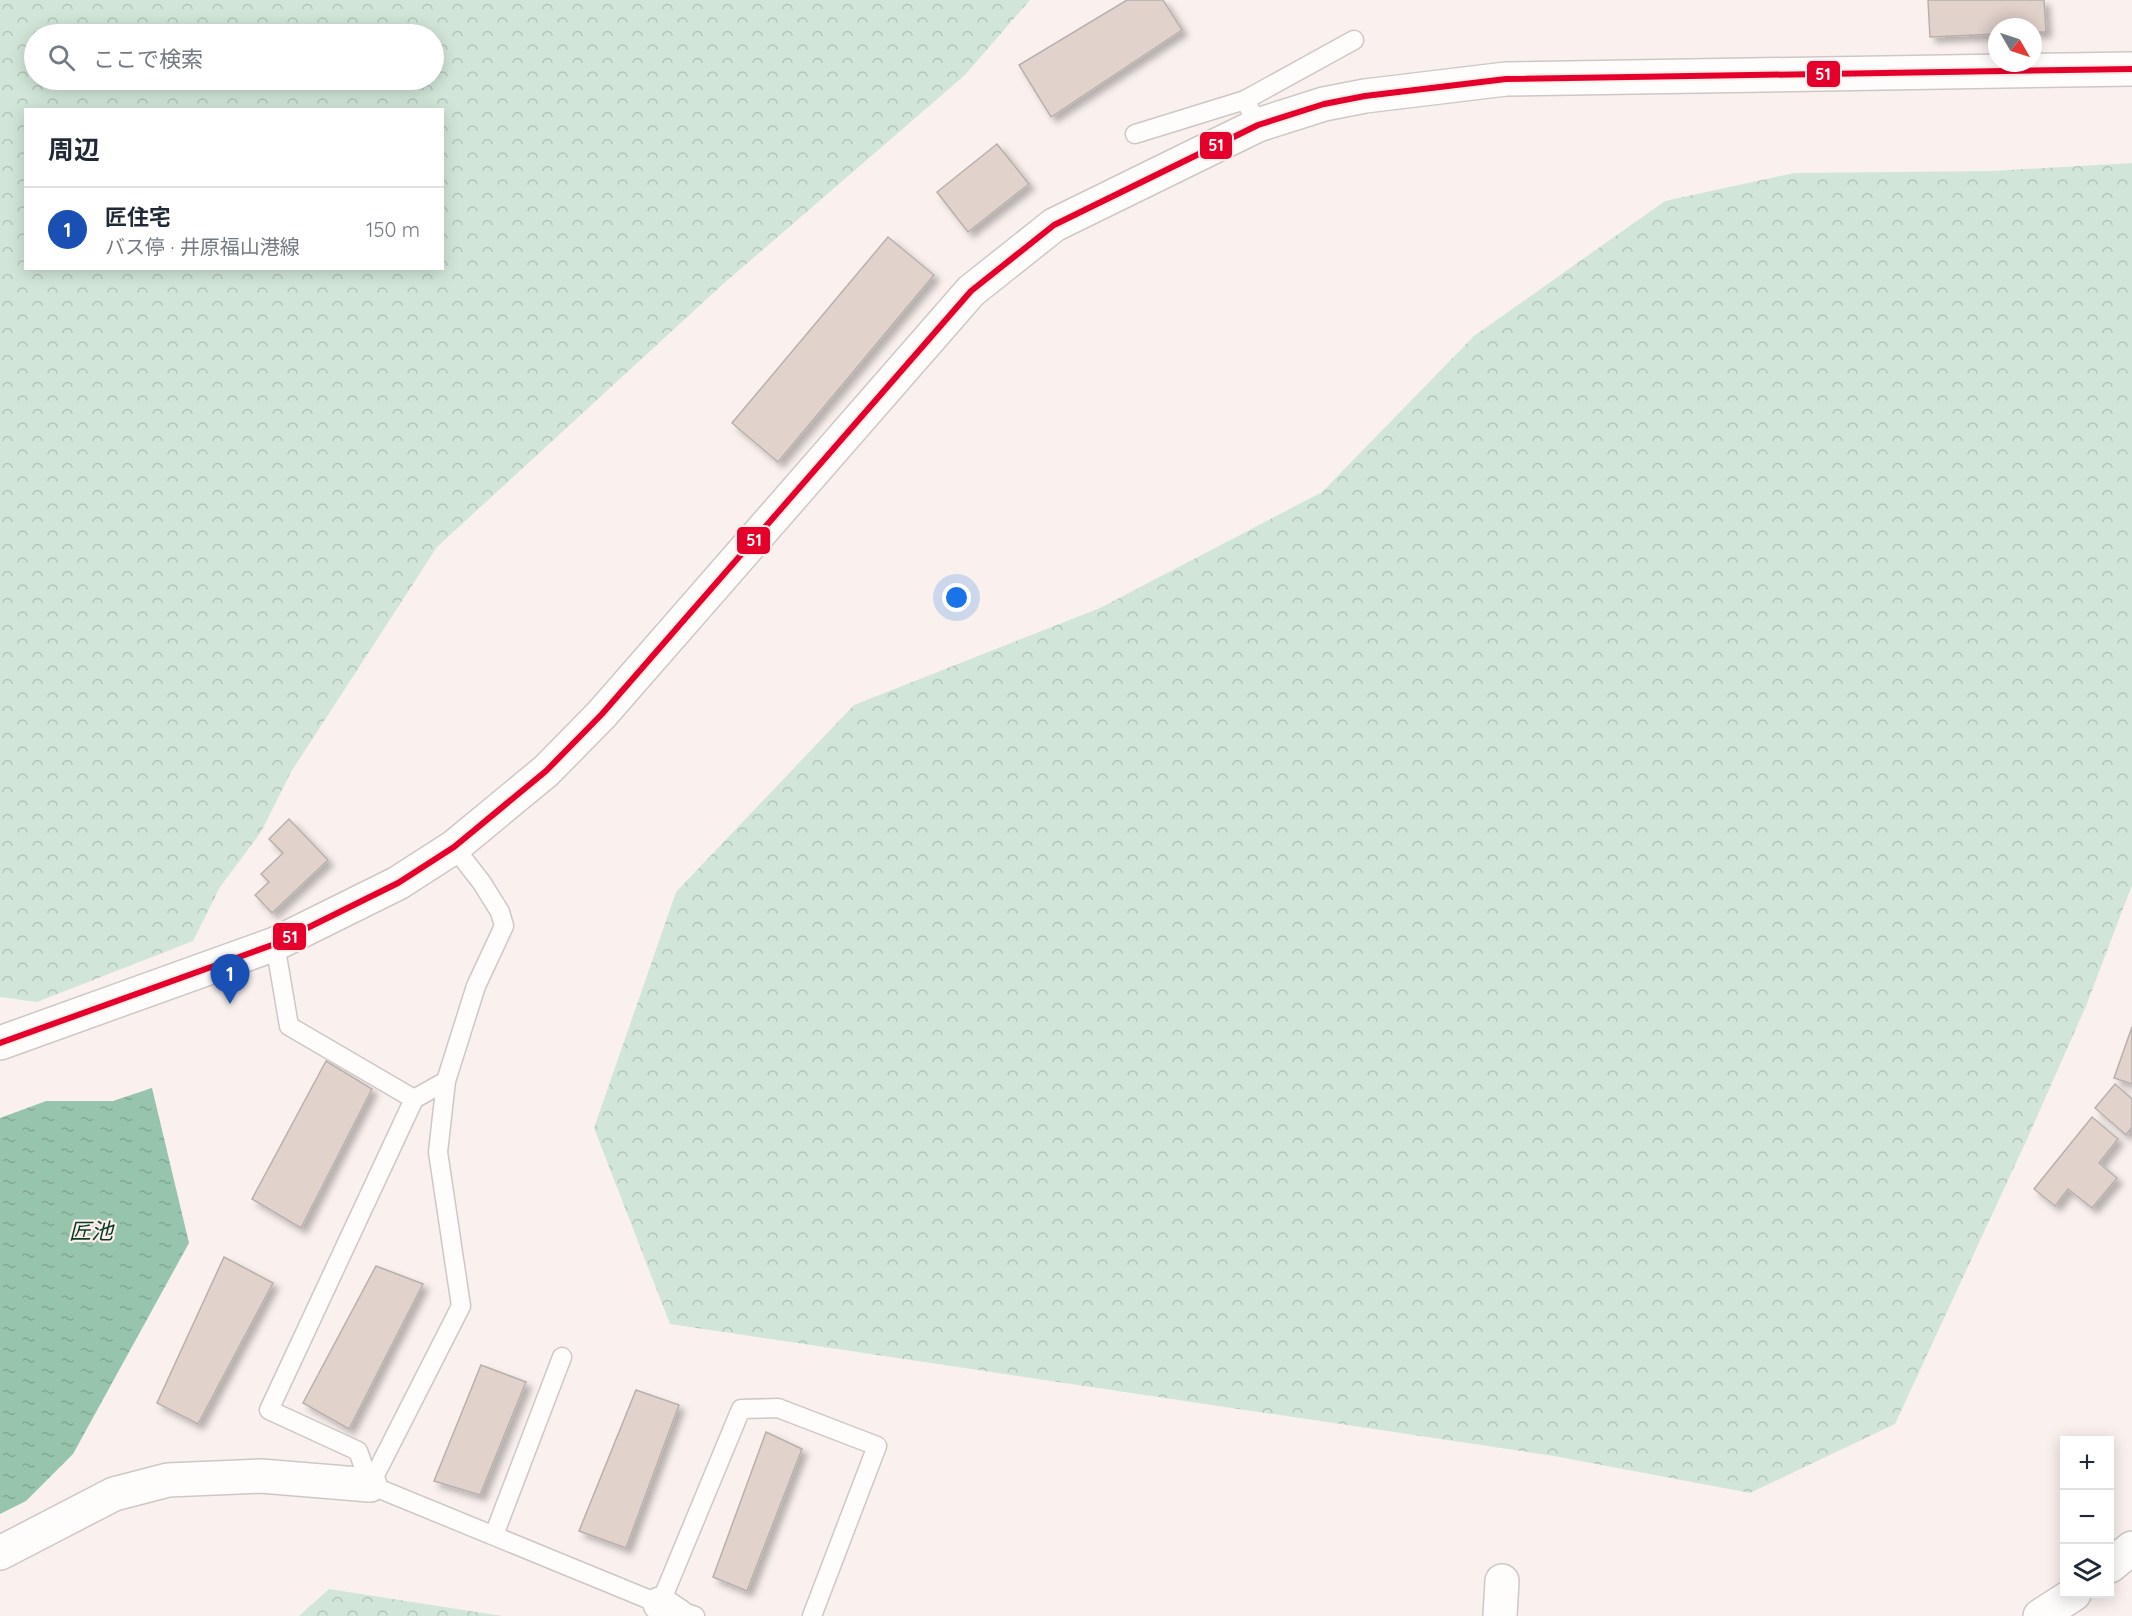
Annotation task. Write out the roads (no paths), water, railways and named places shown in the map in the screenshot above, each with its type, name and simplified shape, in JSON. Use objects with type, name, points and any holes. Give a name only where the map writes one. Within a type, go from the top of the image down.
[{"type":"main road","points":[[0,1043],[275,944],[398,883],[454,847],[546,771],[602,714],[972,291],[1054,225],[1251,112],[1506,80],[2132,69]]},
{"type":"main road","points":[[0,1553],[114,1494],[168,1480],[261,1476],[370,1485]]},
{"type":"main road","points":[[2114,1562],[2132,1548]]},
{"type":"main road","points":[[1500,1616],[1502,1581]]},
{"type":"main road","points":[[2040,1616],[2067,1598]]},
{"type":"lane","points":[[1135,134],[1251,112],[1354,40]]},
{"type":"lane","points":[[370,1485],[461,1306],[438,1152],[446,1081],[476,986],[504,926],[500,912],[482,883],[454,847]]},
{"type":"lane","points":[[275,944],[289,1026],[414,1099]]},
{"type":"lane","points":[[446,1081],[414,1099],[269,1410],[358,1451],[370,1485],[669,1610],[695,1616]]},
{"type":"lane","points":[[494,1535],[562,1357]]},
{"type":"lane","points":[[669,1610],[741,1409],[778,1408],[877,1446],[812,1616]]},
{"type":"water","name":"匠池","points":[[152,1088],[189,1243],[73,1454],[26,1501],[0,1514],[0,1118],[46,1101],[113,1101]]},
{"type":"place","name":"匠住宅","points":[[230,1004]]}]
